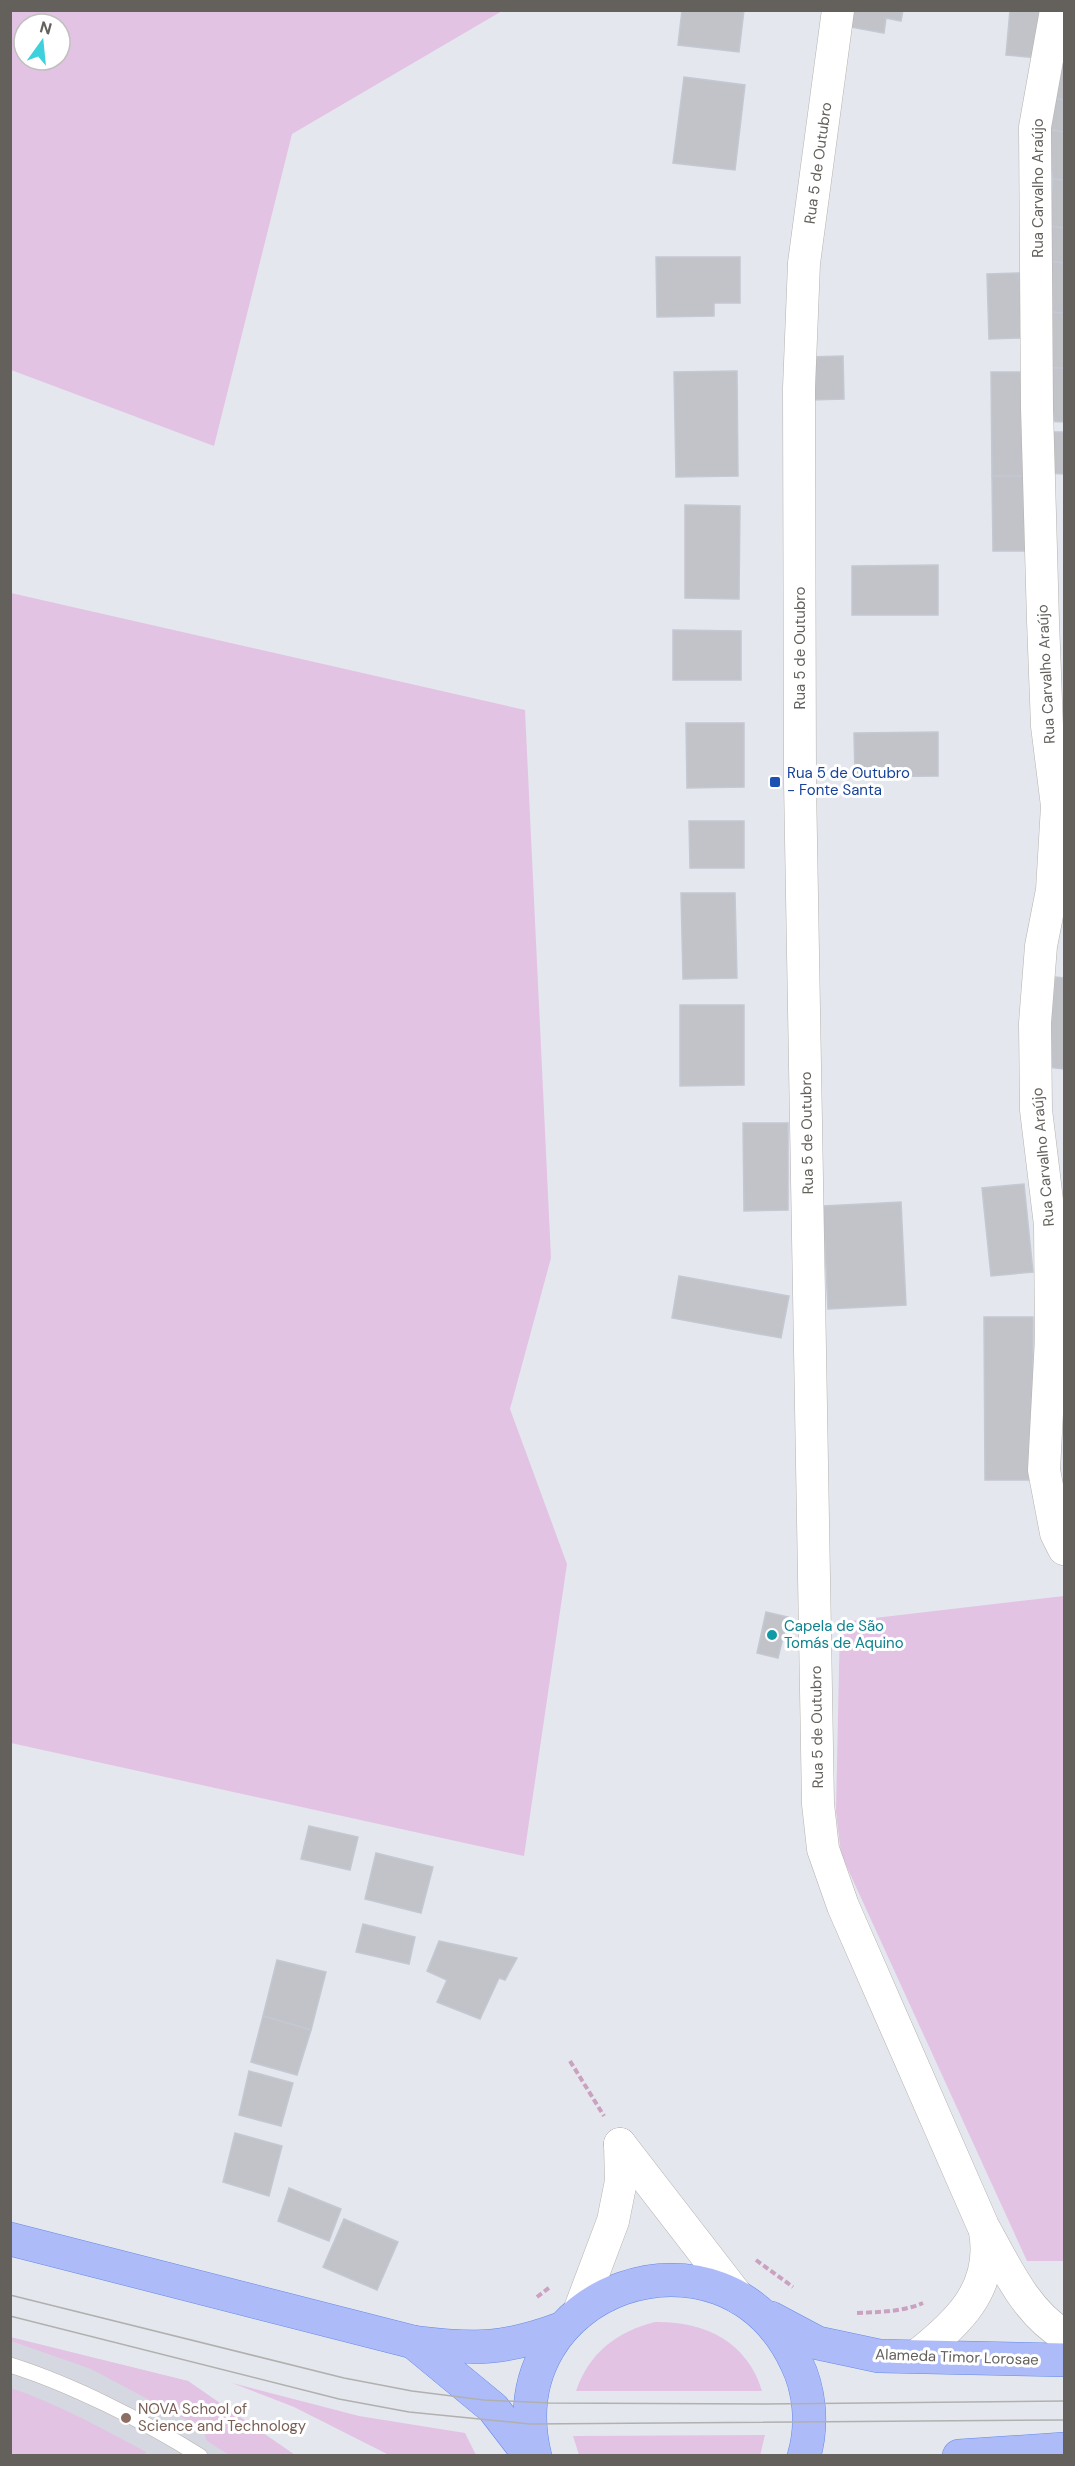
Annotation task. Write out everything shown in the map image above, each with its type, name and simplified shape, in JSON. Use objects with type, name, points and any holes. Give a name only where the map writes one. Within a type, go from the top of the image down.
[{"type":"main road","points":[[10,2239],[413,2342],[462,2348],[493,2348],[536,2338],[571,2321]]},
{"type":"main road","points":[[535,2456],[530,2424],[530,2402],[535,2380],[551,2344],[587,2306],[608,2294],[648,2281],[673,2279],[710,2285],[745,2302],[767,2319],[782,2336],[800,2369],[805,2385],[809,2420],[804,2456]]},
{"type":"main road","name":"Alameda Timor Lorosae","points":[[745,2302],[818,2343],[879,2356],[1065,2360]]},
{"type":"main road","points":[[413,2342],[493,2408],[530,2456]]},
{"type":"main road","points":[[959,2456],[1065,2449]]},
{"type":"street","name":"Rua 5 de Outubro","points":[[838,10],[804,263],[799,388],[800,782],[818,1804],[823,1849],[843,1906],[983,2226],[1035,2311],[1052,2328],[1065,2336]]},
{"type":"street","name":"Rua Carvalho Araújo","points":[[1056,10],[1035,127],[1034,190],[1037,240],[1037,408],[1047,726],[1061,805],[1052,890],[1041,946],[1035,1023],[1036,1110],[1050,1225],[1051,1338],[1044,1470],[1056,1533],[1065,1549]]},
{"type":"street","points":[[620,2144],[745,2302]]},
{"type":"street","points":[[571,2321],[613,2221],[621,2181],[620,2144]]},
{"type":"street","name":"Rua 5 de Outubro","points":[[916,2356],[951,2328],[981,2284],[987,2267],[987,2244],[983,2226]]},
{"type":"lane","points":[[10,2365],[34,2373],[117,2411],[200,2456]]},
{"type":"path","points":[[570,2061],[620,2144]]},
{"type":"path","points":[[751,2256],[795,2288]]},
{"type":"path","points":[[847,2312],[885,2312],[912,2307],[931,2299]]},
{"type":"shaded area","points":[[10,11],[502,11],[292,134],[214,446],[11,370]]},
{"type":"shaded area","points":[[11,593],[525,710],[551,1258],[510,1409],[567,1564],[524,1856],[11,1743]]},
{"type":"shaded area","points":[[1064,1596],[1064,2261],[1027,2261],[841,1854],[836,1811],[840,1622]]},
{"type":"shaded area","points":[[655,2322],[690,2325],[721,2337],[746,2359],[762,2391],[576,2391],[588,2366],[606,2346],[628,2332]]},
{"type":"shaded area","name":"NOVA School of Science and Technology","points":[[10,2337],[188,2381],[295,2455],[11,2455]]},
{"type":"shaded area","points":[[10,2337],[188,2381],[295,2455],[229,2455],[207,2441],[202,2428],[91,2369],[11,2341]]},
{"type":"shaded area","points":[[232,2383],[359,2416],[465,2433],[476,2455],[389,2455],[294,2407]]},
{"type":"shaded area","points":[[11,2388],[80,2417],[146,2452],[145,2455],[20,2456],[11,2453]]},
{"type":"shaded area","points":[[765,2435],[760,2456],[579,2455],[573,2436]]},
{"type":"building","points":[[682,10],[744,10],[739,52],[678,45]]},
{"type":"building","points":[[848,10],[903,10],[901,21],[886,18],[884,33],[845,26]]},
{"type":"building","points":[[1010,10],[1044,10],[1040,58],[1006,55]]},
{"type":"building","points":[[1064,51],[1064,100],[1050,98]]},
{"type":"building","points":[[684,77],[745,85],[735,170],[673,163]]},
{"type":"building","points":[[1050,98],[1064,100],[1064,132],[1045,129]]},
{"type":"building","points":[[1045,129],[1064,132],[1064,180],[1053,179]]},
{"type":"building","points":[[1053,179],[1064,180],[1064,228],[1048,226]]},
{"type":"building","points":[[1048,226],[1064,228],[1064,263],[1044,261]]},
{"type":"building","points":[[656,257],[740,257],[740,303],[714,303],[714,316],[657,317]]},
{"type":"building","points":[[1044,261],[1064,263],[1064,313],[1048,312]]},
{"type":"building","points":[[1019,273],[1022,338],[989,339],[987,274]]},
{"type":"building","points":[[1048,312],[1064,313],[1064,368],[1045,368]]},
{"type":"building","points":[[843,356],[844,399],[810,400],[809,357]]},
{"type":"building","points":[[1045,368],[1064,368],[1064,422],[1044,421]]},
{"type":"building","points":[[737,371],[738,476],[676,477],[674,372]]},
{"type":"building","points":[[991,372],[1026,372],[1027,476],[992,476]]},
{"type":"building","points":[[1047,432],[1064,432],[1064,474],[1046,473]]},
{"type":"building","points":[[992,476],[1027,476],[1027,551],[993,551]]},
{"type":"building","points":[[685,505],[740,506],[739,599],[685,598]]},
{"type":"building","points":[[938,565],[938,615],[852,615],[852,566]]},
{"type":"building","points":[[673,630],[741,631],[741,680],[673,680]]},
{"type":"building","points":[[686,723],[744,723],[744,787],[687,788]]},
{"type":"building","points":[[938,732],[938,776],[855,777],[854,733]]},
{"type":"building","points":[[689,821],[744,821],[744,868],[690,868]]},
{"type":"building","points":[[681,893],[735,893],[737,978],[683,979]]},
{"type":"building","points":[[1055,977],[1064,978],[1064,1069],[1047,1067]]},
{"type":"building","points":[[680,1005],[744,1005],[744,1085],[680,1086]]},
{"type":"building","points":[[743,1123],[788,1123],[788,1210],[744,1211]]},
{"type":"building","points":[[1024,1184],[1033,1272],[991,1276],[982,1188]]},
{"type":"building","points":[[901,1202],[906,1305],[828,1309],[823,1206]]},
{"type":"building","points":[[679,1276],[789,1296],[781,1338],[672,1318]]},
{"type":"building","points":[[984,1317],[1033,1317],[1033,1480],[985,1480]]},
{"type":"building","name":"Capela de São Tomás de Aquino","points":[[766,1612],[788,1617],[778,1658],[757,1653]]},
{"type":"building","points":[[309,1826],[358,1837],[350,1870],[301,1859]]},
{"type":"building","points":[[376,1853],[433,1867],[421,1913],[365,1899]]},
{"type":"building","points":[[363,1924],[415,1937],[409,1964],[356,1952]]},
{"type":"building","points":[[439,1941],[517,1958],[505,1980],[499,1978],[480,2019],[437,2002],[447,1980],[427,1971]]},
{"type":"building","points":[[277,1960],[326,1972],[311,2030],[263,2016]]},
{"type":"building","points":[[263,2016],[311,2030],[297,2075],[251,2062]]},
{"type":"building","points":[[249,2071],[293,2083],[281,2126],[239,2115]]},
{"type":"building","points":[[235,2133],[282,2146],[269,2196],[223,2182]]},
{"type":"building","points":[[289,2188],[341,2209],[329,2241],[278,2221]]},
{"type":"building","points":[[344,2219],[398,2242],[377,2290],[323,2267]]},
{"type":"tram line","points":[[10,2295],[344,2378],[412,2391],[484,2400],[549,2403],[765,2404],[1064,2401]]},
{"type":"tram line","points":[[10,2316],[339,2399],[409,2412],[530,2424],[1064,2420]]},
{"type":"place","name":"Rua 5 de Outubro - Fonte Santa","points":[[775,782]]},
{"type":"place","name":"Capela de São Tomás de Aquino","points":[[772,1635]]},
{"type":"place","name":"NOVA School of Science and Technology","points":[[126,2418]]}]
